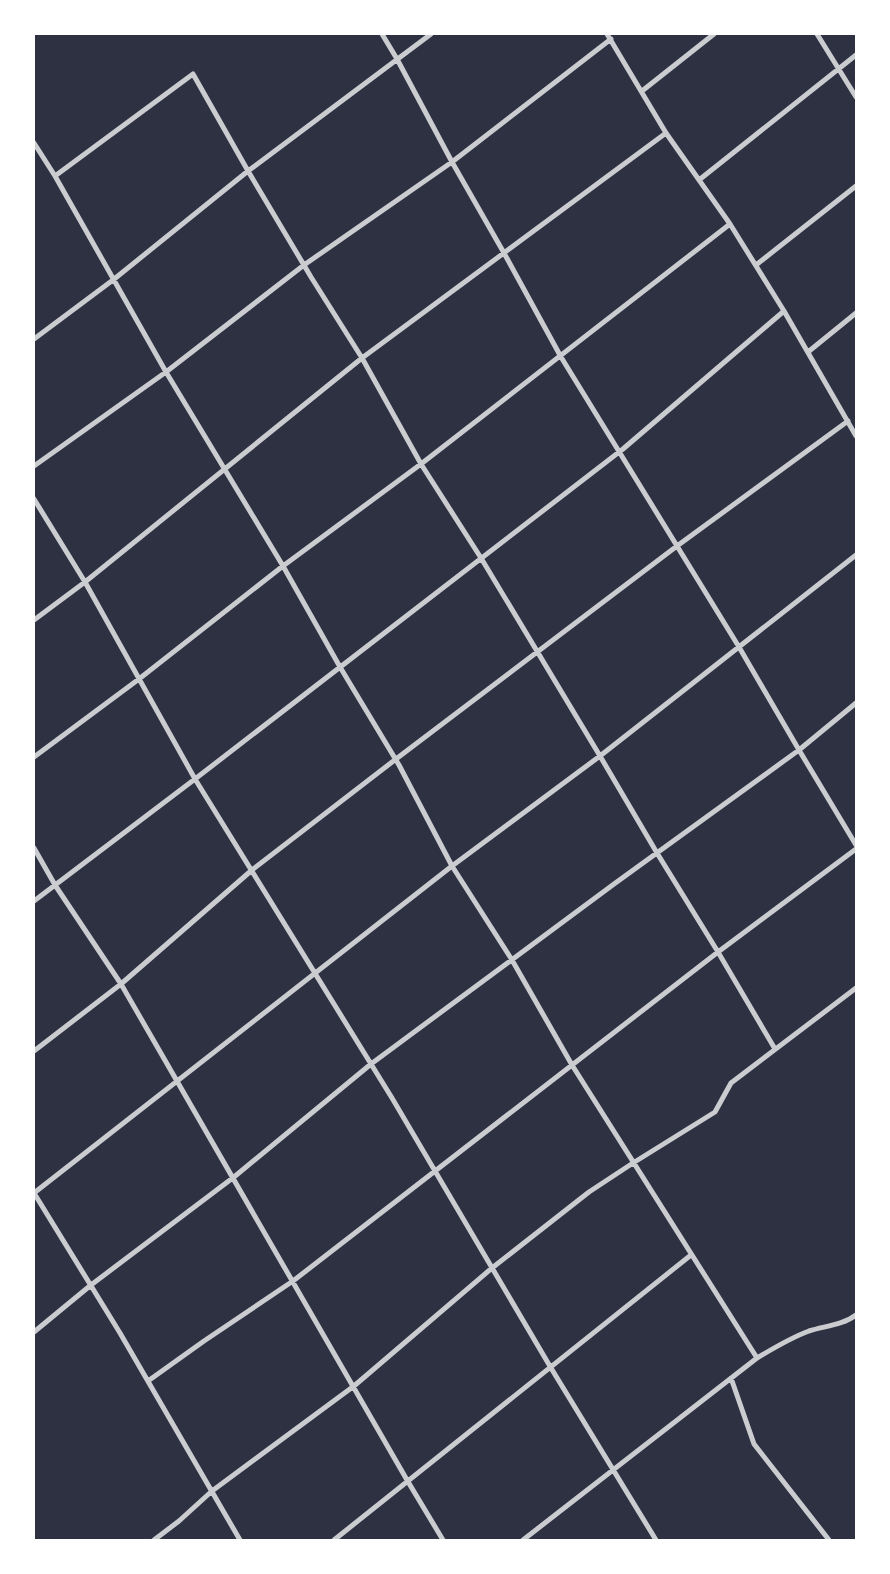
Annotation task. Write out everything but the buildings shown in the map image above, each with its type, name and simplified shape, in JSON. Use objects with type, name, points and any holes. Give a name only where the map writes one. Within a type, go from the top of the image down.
[{"type":"street","points":[[148,1381],[294,1281],[856,847],[739,647],[561,357],[382,34]]},
{"type":"street","points":[[34,339],[113,280],[248,171],[431,34]]},
{"type":"street","points":[[642,92],[714,34]]},
{"type":"street","points":[[818,34],[856,97]]},
{"type":"street","points":[[34,466],[166,372],[304,265],[452,162],[609,36],[666,133],[730,224],[756,265],[856,436]]},
{"type":"street","points":[[699,180],[856,55]]},
{"type":"street","points":[[55,176],[193,74],[248,171],[362,358],[421,464],[482,558],[656,853],[718,952],[775,1049]]},
{"type":"street","points":[[34,620],[85,582],[362,358],[666,133]]},
{"type":"street","points":[[34,143],[55,176],[166,372],[396,759],[452,866],[512,960],[572,1065],[757,1358]]},
{"type":"street","points":[[756,265],[856,186]]},
{"type":"street","points":[[34,757],[139,679],[283,566],[561,357],[730,224]]},
{"type":"street","points":[[34,902],[619,452],[784,311]]},
{"type":"street","points":[[808,352],[856,314]]},
{"type":"street","points":[[34,1051],[121,984],[252,870],[677,546],[848,421]]},
{"type":"street","points":[[34,499],[85,582],[195,779],[371,1064],[612,1470],[656,1540]]},
{"type":"street","points":[[240,1540],[148,1381],[34,1193],[452,866],[600,756],[856,555]]},
{"type":"street","points":[[34,1332],[90,1285],[234,1177],[371,1064],[656,853],[799,750],[856,703]]},
{"type":"street","points":[[34,848],[55,885],[121,984],[443,1540]]},
{"type":"street","points":[[154,1540],[179,1521],[212,1491],[354,1386],[492,1268],[589,1192],[715,1112],[732,1083],[856,988]]},
{"type":"street","points":[[334,1540],[691,1254]]},
{"type":"street","points":[[523,1540],[757,1358],[785,1341],[810,1331],[849,1320],[856,1315]]},
{"type":"street","points":[[731,1378],[754,1444],[830,1540]]}]
